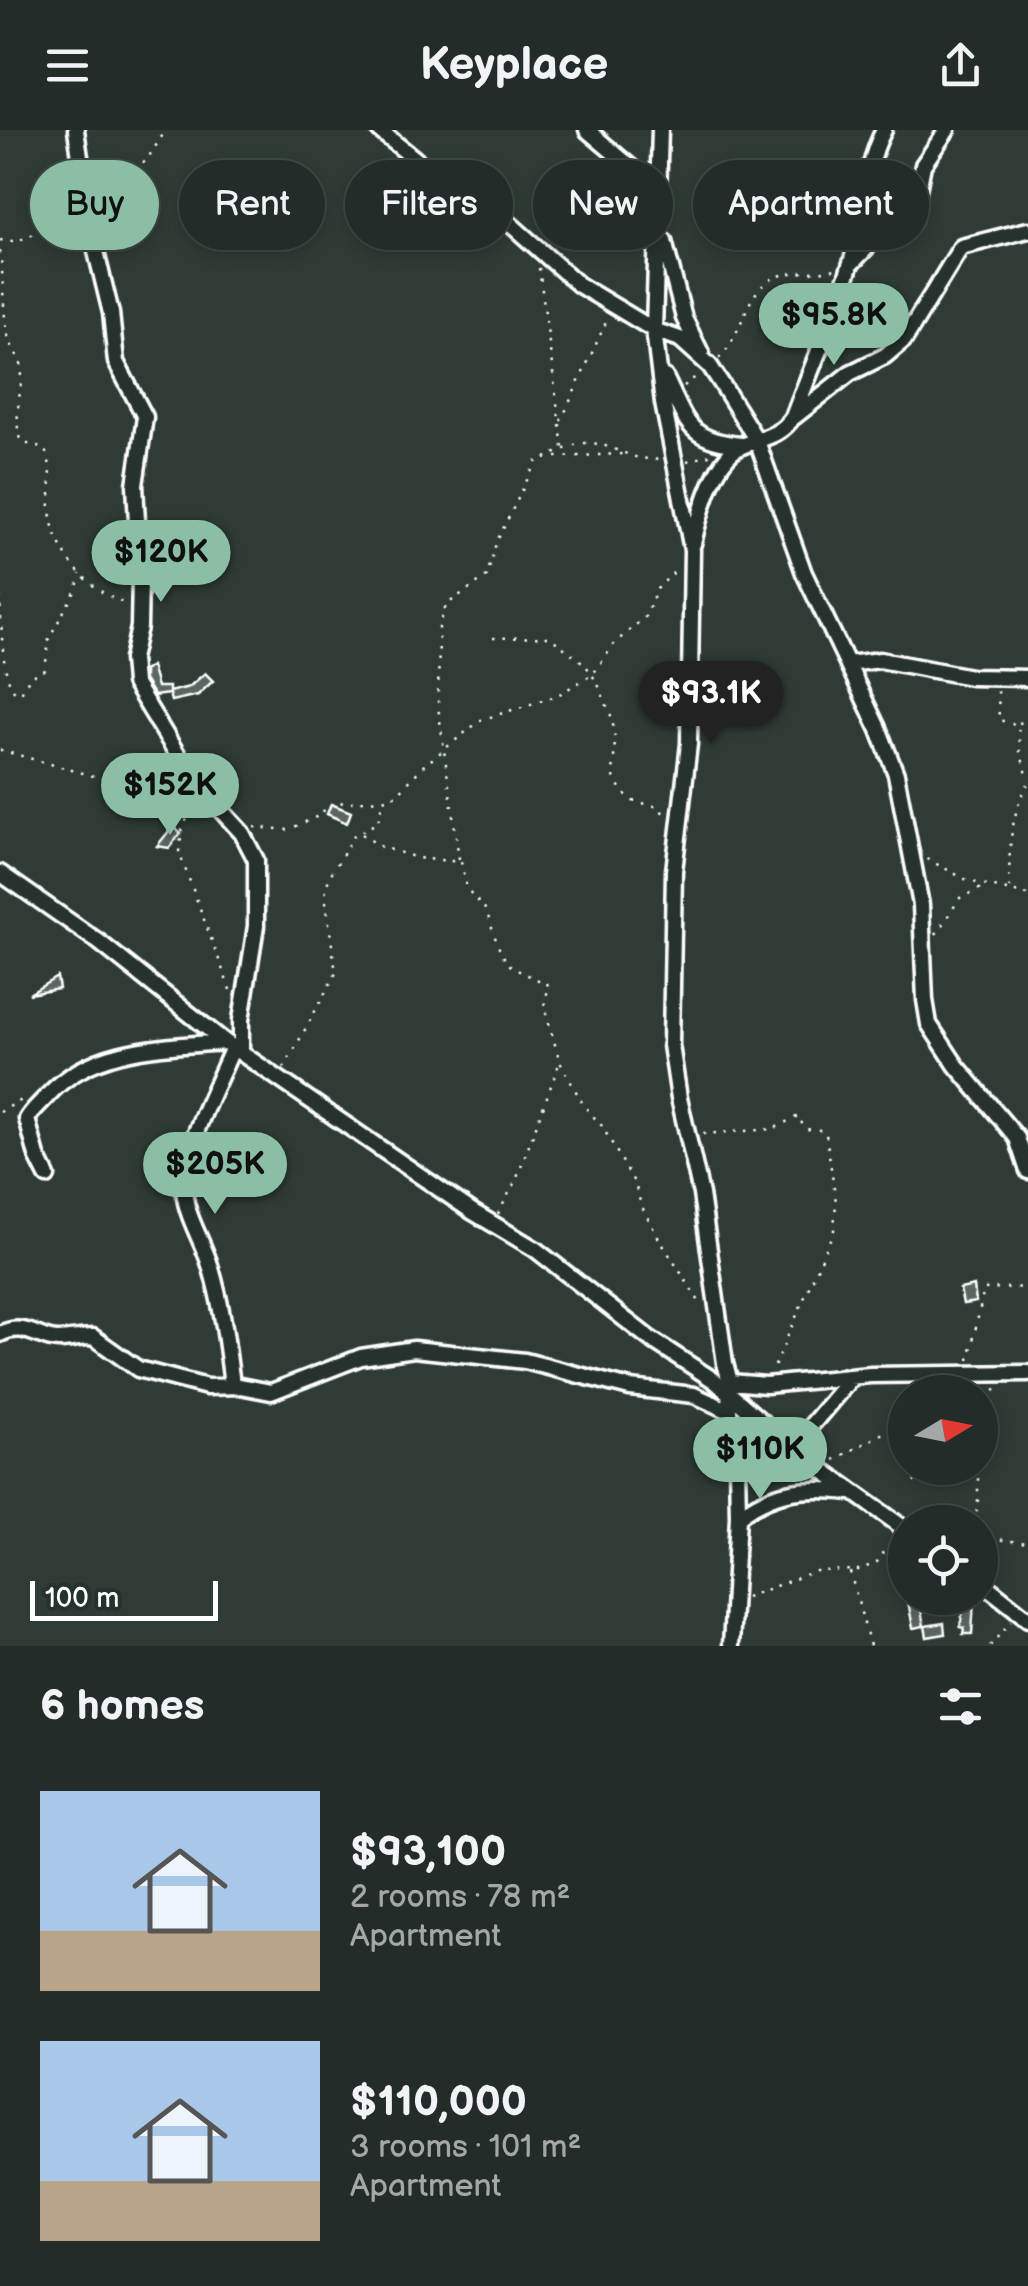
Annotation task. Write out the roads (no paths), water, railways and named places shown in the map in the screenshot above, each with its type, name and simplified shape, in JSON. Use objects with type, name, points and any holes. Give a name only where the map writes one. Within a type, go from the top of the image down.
[{"type":"street","points":[[76,130],[86,200],[111,313],[116,362],[145,418],[135,485],[139,608],[132,659],[137,691],[193,780],[252,847],[258,873],[256,926],[240,1020],[233,1048],[207,1106],[184,1184],[210,1264],[226,1334],[232,1386]]},
{"type":"street","points":[[379,130],[436,176],[490,206],[567,275],[654,330],[680,338],[708,364]]},
{"type":"street","points":[[587,130],[622,160]]},
{"type":"street","points":[[659,160],[660,130]]},
{"type":"street","points":[[793,417],[850,264],[870,166],[884,130]]},
{"type":"street","points":[[850,264],[873,241],[912,221],[924,165],[947,130]]},
{"type":"street","points":[[659,364],[696,433],[706,440],[744,446],[777,434],[850,372],[885,356],[904,340],[961,248],[1028,230]]},
{"type":"street","points":[[657,250],[654,330],[691,554],[689,744],[674,872],[671,1045],[701,1194],[724,1363],[731,1388],[729,1411],[737,1462],[738,1517],[731,1646]]},
{"type":"street","points":[[666,250],[684,318],[896,774],[918,890],[930,1024],[956,1066],[1017,1138],[1028,1171]]},
{"type":"street","points":[[691,554],[704,496],[744,446]]},
{"type":"street","points":[[848,664],[880,660],[971,677],[1028,678]]},
{"type":"street","points":[[0,865],[6,876],[99,942],[233,1048],[535,1250],[650,1338],[731,1388],[792,1448],[888,1517]]},
{"type":"street","points":[[48,1176],[37,1156],[28,1119],[60,1082],[90,1064],[142,1049],[233,1048]]},
{"type":"street","points":[[0,1334],[14,1330],[39,1332],[53,1340],[92,1336],[138,1369],[206,1388],[232,1386],[271,1392],[361,1357],[414,1349],[525,1361],[630,1388],[694,1396],[729,1411]]},
{"type":"street","points":[[731,1388],[964,1372],[1028,1373]]},
{"type":"street","points":[[792,1448],[852,1378]]},
{"type":"street","points":[[738,1517],[756,1502],[789,1492],[820,1489],[855,1493]]},
{"type":"street","points":[[998,1595],[1025,1616]]}]
